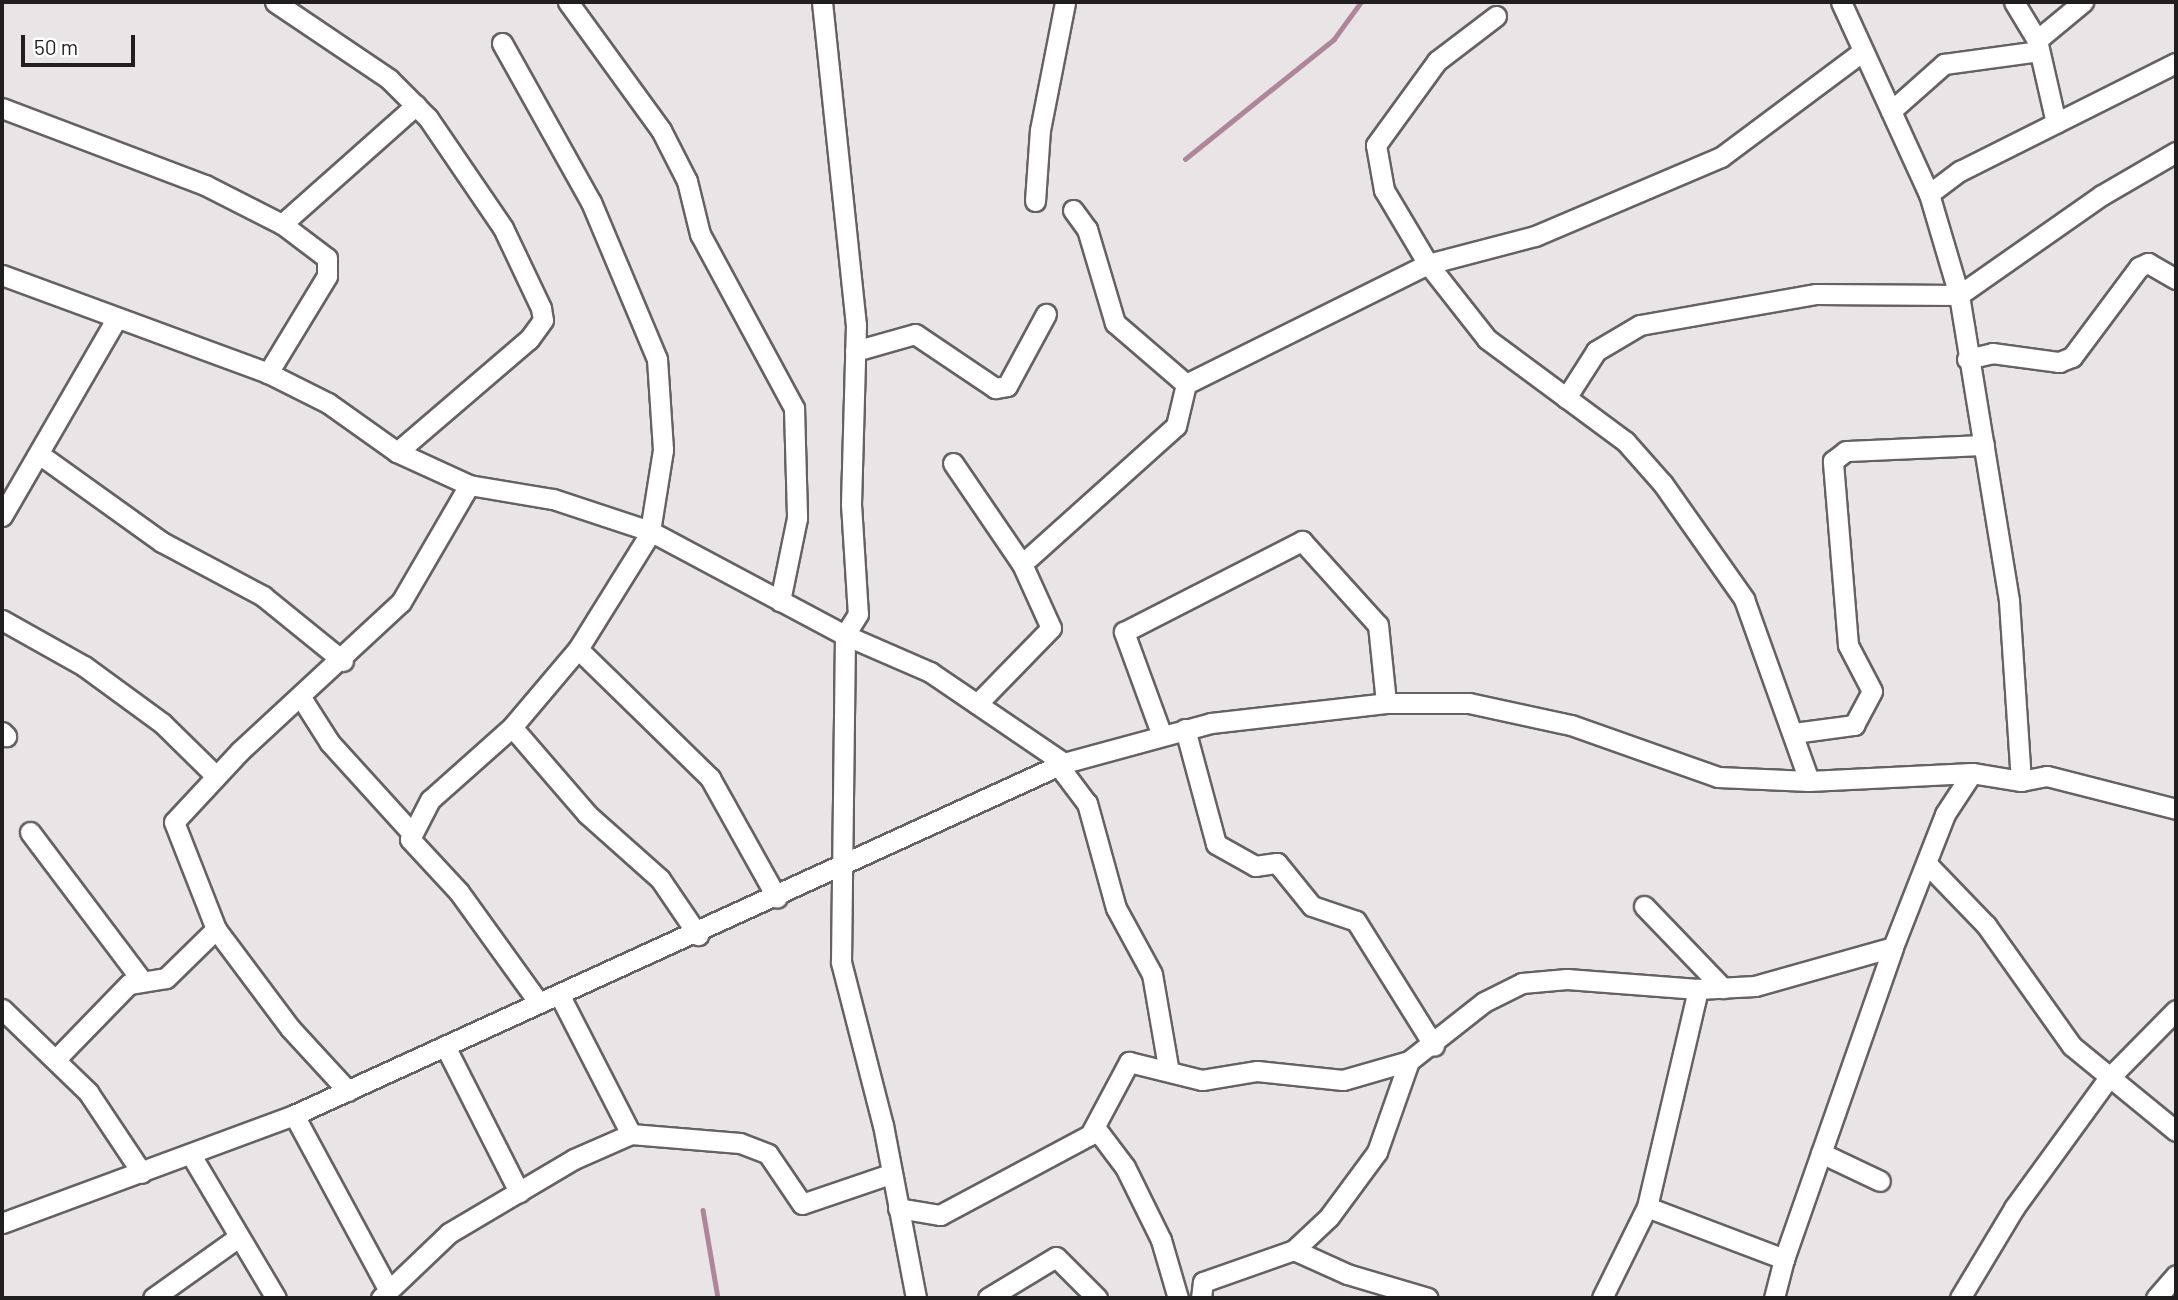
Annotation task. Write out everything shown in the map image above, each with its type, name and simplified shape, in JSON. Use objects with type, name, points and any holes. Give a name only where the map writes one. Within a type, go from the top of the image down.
[{"type":"street","points":[[275,2],[389,79],[416,105],[503,228],[543,320],[397,452]]},
{"type":"street","points":[[568,2],[661,130],[687,181],[700,234],[794,408],[797,518],[780,601]]},
{"type":"street","points":[[822,2],[855,351],[851,504],[858,614],[845,635],[840,869],[841,962],[884,1125],[890,1174],[916,1298]]},
{"type":"street","points":[[1034,201],[1040,130],[1065,2]]},
{"type":"street","points":[[1841,2],[1930,194],[1959,295],[1967,359],[2009,601],[2021,781]]},
{"type":"street","points":[[2014,2],[2038,45],[2056,123]]},
{"type":"street","points":[[1891,111],[1944,64],[2038,45],[2083,2]]},
{"type":"street","points":[[1496,16],[1437,61],[1376,145],[1384,190],[1428,264],[1487,339],[1625,441],[1709,546],[1744,599],[1809,781]]},
{"type":"street","points":[[411,832],[448,779],[512,727],[578,649],[650,533],[663,450],[657,359],[591,202],[502,43]]},
{"type":"street","points":[[1186,384],[1428,264],[1535,236],[1721,156],[1863,51]]},
{"type":"street","points":[[1930,194],[1960,171],[2176,62]]},
{"type":"street","points":[[282,224],[416,105]]},
{"type":"street","points":[[2,108],[205,185],[282,224],[329,264],[268,373]]},
{"type":"street","points":[[1566,398],[1596,351],[1640,325],[1816,294],[1959,295],[2102,195],[2173,154]]},
{"type":"street","points":[[1073,209],[1087,229],[1115,323],[1186,384]]},
{"type":"street","points":[[1967,359],[1992,353],[2059,362],[2086,341],[2139,267],[2148,263],[2176,279]]},
{"type":"street","points":[[2,275],[268,373],[328,403],[397,452],[469,485],[553,499],[650,533],[845,635],[930,672],[1065,763]]},
{"type":"street","points":[[855,351],[915,334],[995,388],[1007,386],[1046,314]]},
{"type":"street","points":[[2,516],[117,318]]},
{"type":"street","points":[[1022,564],[1176,426],[1186,384]]},
{"type":"street","points":[[1794,733],[1854,725],[1872,691],[1848,645],[1833,461],[1846,451],[1984,445]]},
{"type":"street","points":[[39,454],[162,542],[263,596],[342,661]]},
{"type":"street","points":[[953,463],[1022,564],[1051,628],[977,704]]},
{"type":"street","points":[[348,1091],[290,1028],[216,929],[174,822],[215,775],[342,661],[419,576],[469,485]]},
{"type":"street","points":[[1161,733],[1124,632],[1302,541],[1378,625],[1386,703]]},
{"type":"street","points":[[2,620],[84,666],[162,723],[215,775]]},
{"type":"street","points":[[578,649],[710,778],[777,898]]},
{"type":"street","points":[[302,699],[330,743],[411,832],[412,845],[459,892],[539,1003]]},
{"type":"street","points":[[2,1223],[293,1115],[777,898],[1065,763],[1161,733],[1386,703],[1513,709],[1718,777],[1809,781],[1972,773],[2021,781],[2047,776],[2176,809]]},
{"type":"street","points":[[512,727],[587,814],[660,879],[698,934]]},
{"type":"street","points":[[1185,729],[1216,844],[1255,866],[1277,863],[1312,906],[1356,921],[1434,1046]]},
{"type":"street","points":[[1065,763],[1064,773],[1087,803],[1126,932],[1153,974],[1168,1067]]},
{"type":"street","points":[[1774,1298],[1784,1259],[1893,947],[1945,814],[1972,773]]},
{"type":"street","points":[[30,832],[140,978]]},
{"type":"street","points":[[1927,864],[1986,925],[2047,1016],[2107,1080],[2176,1131]]},
{"type":"street","points":[[1644,906],[1723,988]]},
{"type":"street","points":[[56,1059],[140,978],[166,978],[216,929]]},
{"type":"street","points":[[898,1208],[940,1215],[1097,1130],[1111,1087],[1129,1062],[1168,1067],[1202,1080],[1257,1071],[1343,1080],[1409,1060],[1434,1046],[1484,1002],[1532,981],[1723,988],[1819,971],[1893,947]]},
{"type":"street","points":[[1602,1298],[1647,1208],[1698,989]]},
{"type":"street","points":[[559,994],[631,1134]]},
{"type":"street","points":[[2,1009],[88,1092],[142,1173]]},
{"type":"street","points":[[1960,1298],[2014,1208],[2107,1080],[2176,1010]]},
{"type":"street","points":[[445,1046],[519,1192]]},
{"type":"street","points":[[1201,1298],[1203,1282],[1222,1272],[1294,1250],[1329,1217],[1377,1152],[1409,1060]]},
{"type":"street","points":[[293,1115],[385,1294],[449,1233],[519,1192],[631,1134],[740,1143],[768,1154],[802,1204],[890,1174]]},
{"type":"street","points":[[1097,1130],[1125,1167],[1161,1240],[1178,1298]]},
{"type":"street","points":[[1821,1153],[1880,1181]]},
{"type":"street","points":[[191,1154],[237,1238],[276,1298]]},
{"type":"street","points":[[1647,1208],[1784,1259]]},
{"type":"street","points":[[153,1298],[237,1238]]},
{"type":"street","points":[[1294,1250],[1347,1274],[1428,1298]]},
{"type":"street","points":[[988,1298],[1054,1257],[1097,1298]]},
{"type":"street","points":[[2156,1298],[2176,1275]]},
{"type":"waterway","points":[[1185,159],[1334,39],[1361,2]]},
{"type":"waterway","points":[[703,1210],[718,1298]]}]
